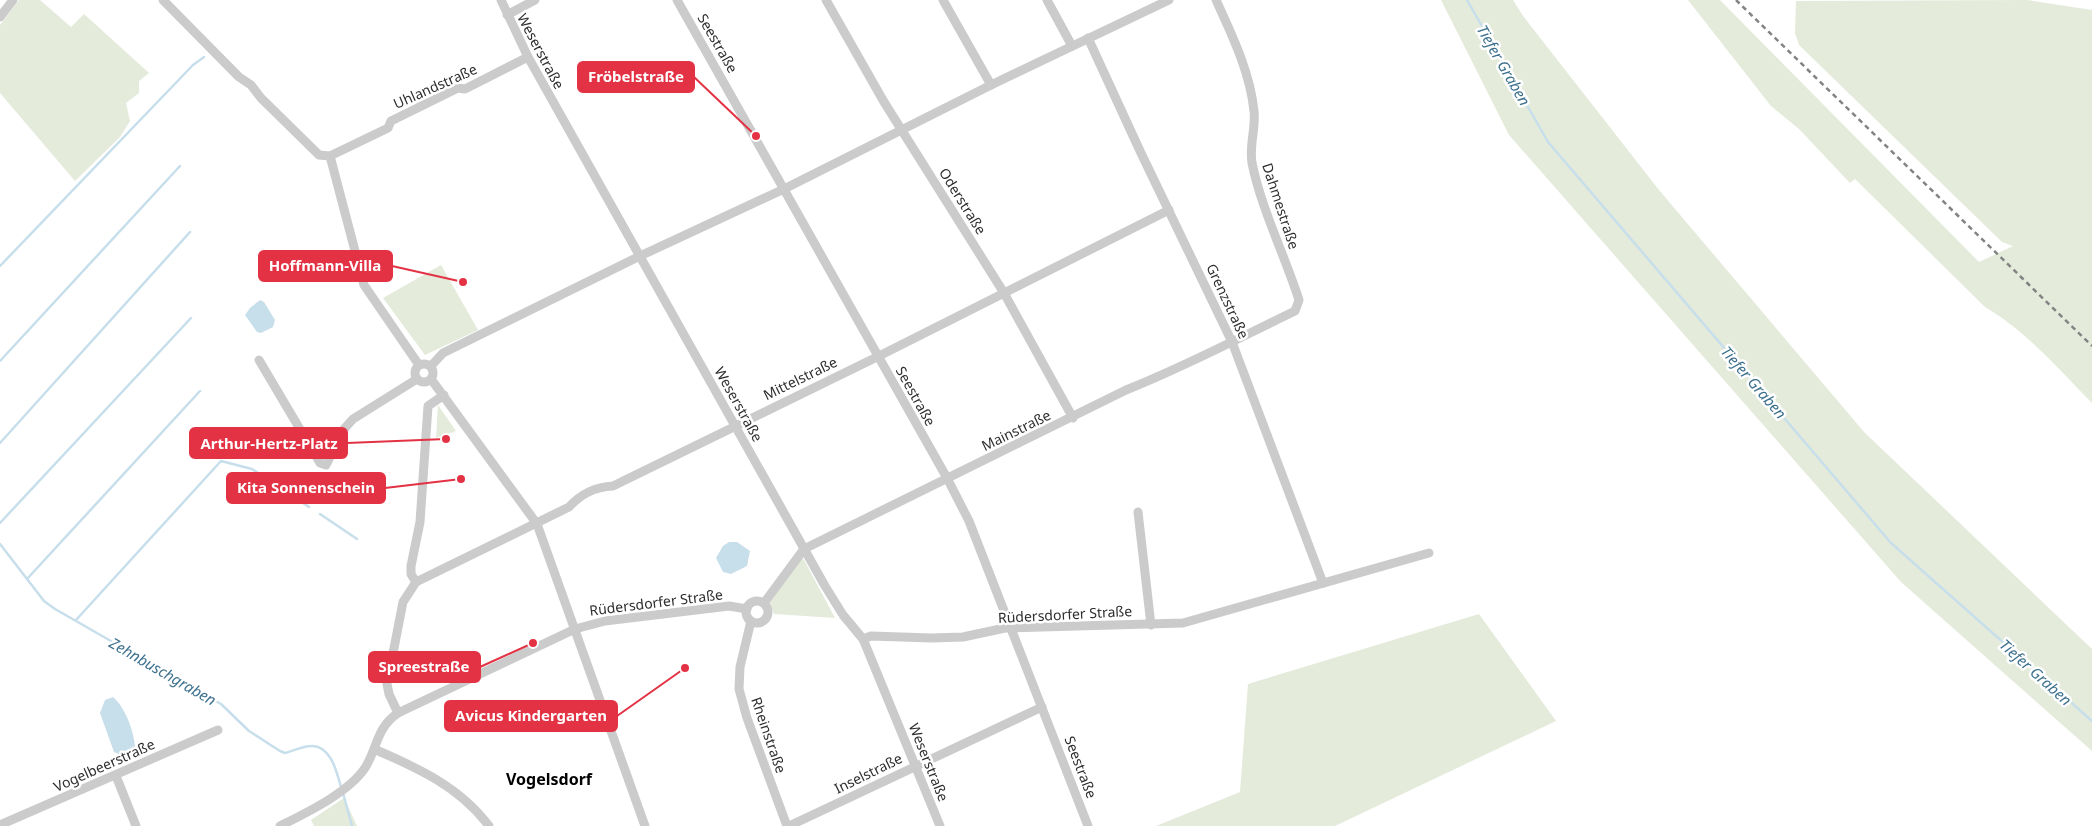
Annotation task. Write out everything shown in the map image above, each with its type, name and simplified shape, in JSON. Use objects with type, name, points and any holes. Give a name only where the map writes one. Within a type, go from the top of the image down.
[{"type":"street","points":[[0,17],[13,0]]},
{"type":"street","points":[[163,0],[239,77],[251,85],[260,98],[319,155],[330,156],[364,285],[419,365]]},
{"type":"street","name":"Weserstraße","points":[[501,0],[528,57],[804,549],[843,615],[863,639],[940,826]]},
{"type":"street","points":[[507,16],[535,0]]},
{"type":"street","name":"Seestraße","points":[[677,0],[947,478],[978,540],[1088,826]]},
{"type":"street","name":"Oderstraße","points":[[826,0],[884,102],[1004,292],[1073,418]]},
{"type":"street","points":[[943,0],[991,85]]},
{"type":"street","points":[[1046,0],[1072,46]]},
{"type":"street","points":[[431,366],[443,353],[640,256],[784,189],[1157,2],[1169,0]]},
{"type":"street","name":"Dahmestraße","points":[[1216,0],[1236,44],[1245,71],[1254,108],[1251,148],[1252,163],[1299,300],[1298,306]]},
{"type":"street","name":"Grenzstraße","points":[[1088,38],[1232,342],[1322,583]]},
{"type":"street","name":"Uhlandstraße","points":[[330,156],[388,128],[391,121],[458,88],[466,89],[528,57]]},
{"type":"street","name":"Mittelstraße","points":[[416,582],[537,524],[569,507],[579,497],[599,487],[612,486],[878,356],[1169,210]]},
{"type":"street","name":"Mainstraße","points":[[764,603],[804,549],[1073,418],[1126,390],[1165,374],[1232,342],[1295,311],[1298,306]]},
{"type":"street","points":[[259,360],[320,463],[326,465],[330,461],[344,429],[353,419],[416,378]]},
{"type":"street","points":[[416,378],[415,370],[419,365],[427,364],[431,366],[434,372],[432,379]]},
{"type":"street","points":[[416,378],[424,382],[432,379]]},
{"type":"street","points":[[432,379],[537,524],[645,826]]},
{"type":"street","points":[[398,713],[389,694],[387,684],[403,602],[416,582],[411,574],[411,566],[420,522],[428,406],[444,395]]},
{"type":"street","name":"Rüdersdorfer Straße","points":[[1138,512],[1151,625]]},
{"type":"street","name":"Rüdersdorfer Straße","points":[[863,639],[871,636],[962,637],[1012,628],[1183,623],[1429,553]]},
{"type":"street","points":[[754,602],[764,603],[769,612],[766,619],[761,623],[751,621],[747,616],[747,609],[754,602]]},
{"type":"street","name":"Rüdersdorfer Straße","points":[[280,826],[346,786],[364,768],[374,749],[381,728],[398,713],[575,629],[605,621],[729,606],[747,609]]},
{"type":"street","name":"Rheinstraße","points":[[751,621],[740,666],[739,689],[746,718],[788,826]]},
{"type":"street","name":"Inselstraße","points":[[788,826],[1042,706]]},
{"type":"street","name":"Vogelbeerstraße","points":[[0,825],[218,730]]},
{"type":"street","points":[[374,749],[435,777],[462,797],[479,813],[488,826]]},
{"type":"street","points":[[116,776],[136,826]]},
{"type":"green space","points":[[19,0],[40,0],[71,27],[84,14],[149,73],[139,81],[139,93],[126,103],[130,121],[120,137],[75,181],[0,93],[0,25]]},
{"type":"green space","points":[[1441,0],[1513,0],[1523,16],[1659,190],[1864,432],[2092,649],[2092,751],[1901,582],[1509,135]]},
{"type":"green space","points":[[1688,0],[1720,0],[1979,262],[2013,246],[2002,242],[1799,45],[1795,33],[1796,1],[2027,0],[2092,10],[2092,403],[2042,351],[2014,327],[1985,307],[1855,179],[1850,183],[1799,129],[1771,106]]},
{"type":"green space","points":[[441,265],[478,330],[425,355],[383,298]]},
{"type":"green space","points":[[438,405],[456,431],[436,438]]},
{"type":"green space","points":[[803,558],[835,618],[774,614],[770,603],[793,569]]},
{"type":"green space","points":[[1479,614],[1556,721],[1335,826],[1156,826],[1240,792],[1248,684]]},
{"type":"green space","points":[[344,798],[357,826],[314,826],[311,820]]},
{"type":"water","points":[[260,300],[264,302],[275,320],[273,327],[261,333],[257,332],[245,315]]},
{"type":"water","points":[[729,542],[737,542],[750,551],[747,566],[731,574],[723,572],[716,558],[723,546]]},
{"type":"water","points":[[113,697],[126,715],[134,739],[135,753],[128,758],[114,752],[100,713],[105,700]]},
{"type":"waterway","name":"Tiefer Graben","points":[[1467,0],[1548,142],[1891,543],[2092,721]]},
{"type":"waterway","points":[[0,266],[193,65],[204,57]]},
{"type":"waterway","points":[[0,361],[180,166]]},
{"type":"waterway","points":[[0,443],[190,232]]},
{"type":"waterway","points":[[0,523],[191,318]]},
{"type":"waterway","points":[[27,579],[200,391]]},
{"type":"waterway","points":[[76,620],[221,461],[252,469],[309,507]]},
{"type":"waterway","points":[[320,514],[357,539]]},
{"type":"waterway","name":"Zehnbuschgraben","points":[[0,544],[44,601],[55,609],[221,704],[249,731],[280,751],[285,753],[311,746],[324,750],[332,761],[341,787]]},
{"type":"waterway","name":"Zehnbuschgraben","points":[[343,793],[352,826]]},
{"type":"railway","points":[[1736,0],[2092,346]]},
{"type":"place","name":"Fröbelstraße","points":[[756,136]]},
{"type":"place","name":"Hoffmann-Villa","points":[[463,282]]},
{"type":"place","name":"Arthur-Hertz-Platz","points":[[446,439]]},
{"type":"place","name":"Kita Sonnenschein","points":[[461,479]]},
{"type":"place","name":"Spreestraße","points":[[533,643]]},
{"type":"place","name":"Avicus Kindergarten","points":[[685,668]]},
{"type":"district","name":"Vogelsdorf","points":[[549,779]]}]
